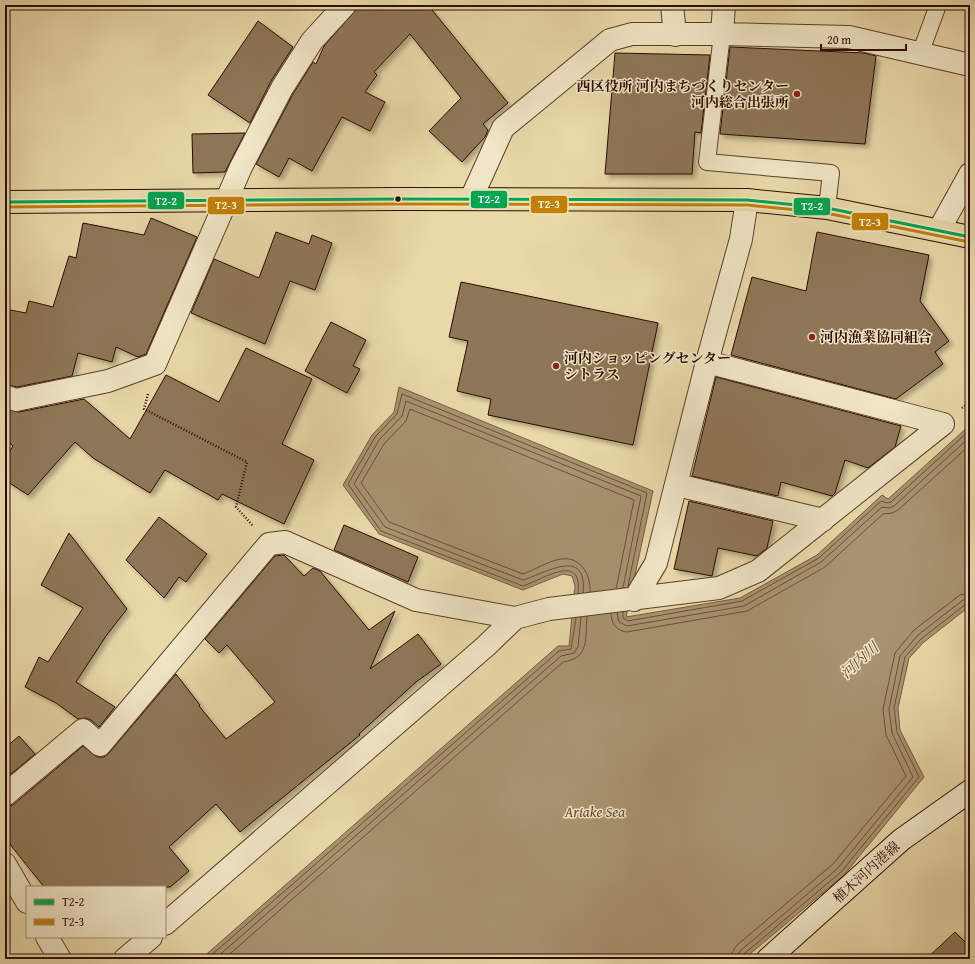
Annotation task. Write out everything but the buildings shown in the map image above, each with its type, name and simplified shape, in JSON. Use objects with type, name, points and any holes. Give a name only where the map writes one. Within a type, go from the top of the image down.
[{"type":"highway","points":[[5,202],[471,199],[747,200],[827,208],[939,230],[970,238]]},
{"type":"street","points":[[5,396],[16,400],[108,381],[155,364],[228,201],[241,167],[282,88],[312,41],[345,5]]},
{"type":"street","points":[[672,5],[675,34]]},
{"type":"street","points":[[722,34],[724,5]]},
{"type":"street","points":[[471,199],[503,128],[610,40],[632,34],[722,34],[849,37],[970,65]]},
{"type":"street","points":[[939,230],[970,174]]},
{"type":"street","points":[[634,600],[656,563],[707,362],[741,238],[747,200]]},
{"type":"street","points":[[5,795],[83,730],[100,744],[269,544],[285,542],[416,600],[515,618],[549,609],[634,600],[719,588],[758,571],[943,424],[707,362]]},
{"type":"street","points":[[677,485],[823,520]]},
{"type":"street","points":[[166,923],[480,651],[515,618]]},
{"type":"street","name":"植木河内港線","points":[[768,959],[901,840],[970,791]]},
{"type":"street","points":[[5,864],[26,900]]},
{"type":"street","points":[[48,938],[60,959]]},
{"type":"street","points":[[125,959],[149,938]]},
{"type":"lane","points":[[920,54],[938,5]]},
{"type":"lane","points":[[722,34],[707,162],[831,173],[827,208]]},
{"type":"path","points":[[155,364],[144,409],[247,462],[236,507],[269,544]]},
{"type":"water","name":"Ariake Sea","points":[[399,387],[653,491],[626,617],[740,598],[817,555],[882,495],[888,499],[970,425],[970,606],[924,642],[909,658],[898,708],[900,730],[924,777],[844,875],[744,959],[201,959],[558,646],[569,646],[575,586],[572,576],[563,574],[523,590],[379,534],[343,485],[372,435],[394,412]]},
{"type":"transit line","name":"T2-2","points":[[5,202],[398,199],[747,200],[827,208],[970,237]]},
{"type":"transit line","name":"T2-3","points":[[5,207],[398,204],[747,205],[826,213],[969,242]]},
{"type":"place","name":"西区役所 河内まちづくりセンター 河内総合出張所","points":[[797,94]]},
{"type":"place","name":"河内漁業協同組合","points":[[812,337]]},
{"type":"place","name":"河内ショッピングセンター シトラス","points":[[556,366]]},
{"type":"water label","name":"河内川","points":[[859,660]]}]
